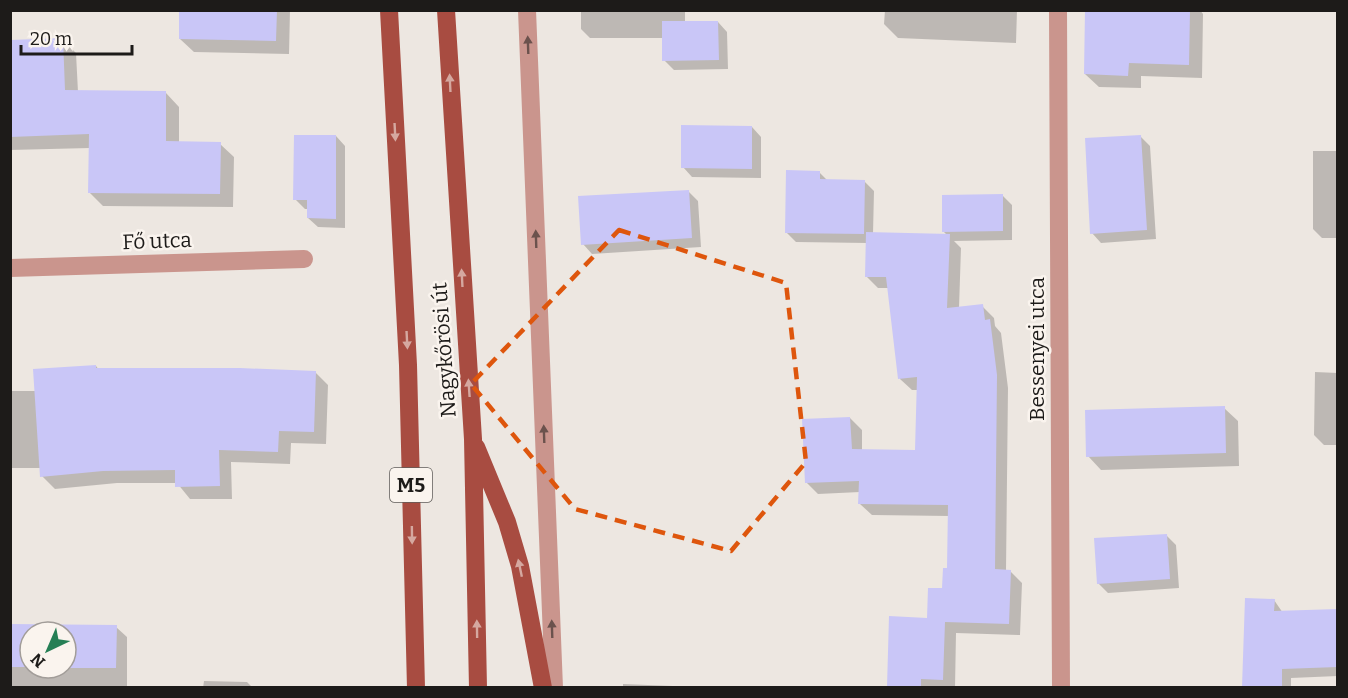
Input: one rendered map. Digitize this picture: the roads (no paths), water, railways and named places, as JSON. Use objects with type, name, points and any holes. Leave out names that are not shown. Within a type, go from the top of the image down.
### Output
[{"type":"main road","name":"Nagykőrösi út","points":[[389,10],[408,365],[416,687]]},
{"type":"main road","name":"Nagykőrösi út","points":[[446,10],[473,439],[478,687]]},
{"type":"main road","points":[[473,439],[507,522],[520,566],[543,687]]},
{"type":"street","points":[[527,10],[554,687]]},
{"type":"street","name":"Bessenyei utca","points":[[1058,10],[1061,687]]},
{"type":"street","name":"Fő utca","points":[[10,268],[304,260]]}]
